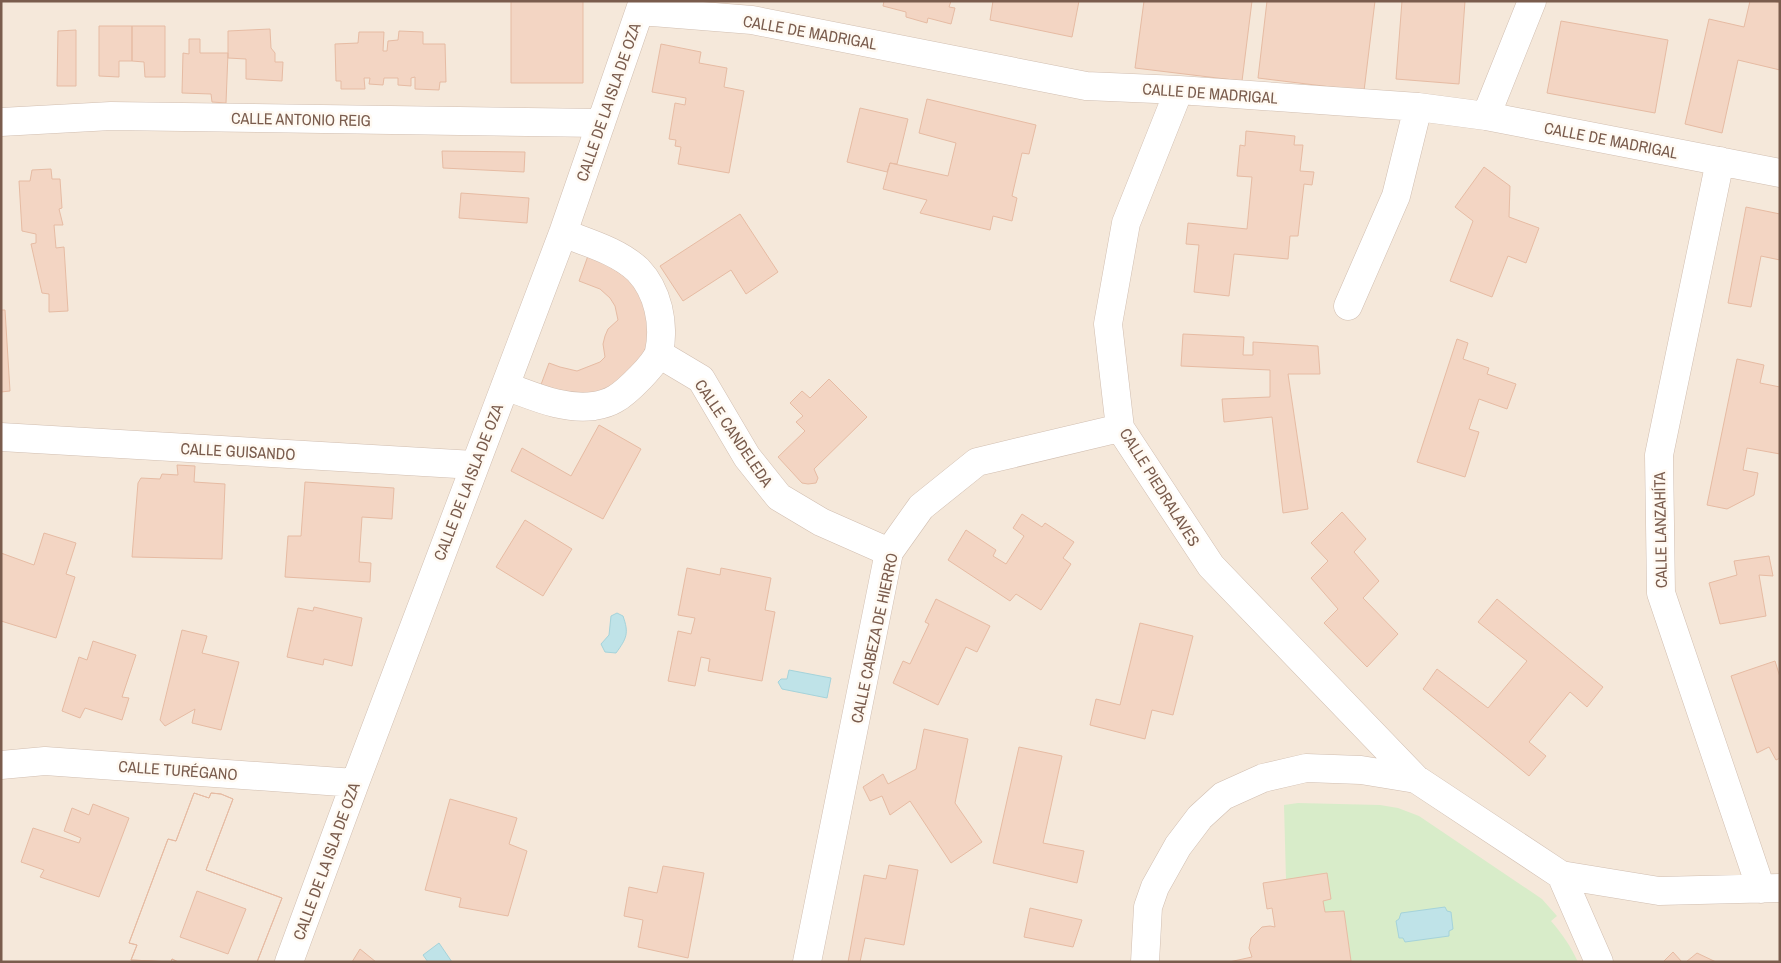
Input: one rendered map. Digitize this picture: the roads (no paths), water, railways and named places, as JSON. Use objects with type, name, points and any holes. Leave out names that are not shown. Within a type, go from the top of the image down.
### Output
[{"type":"street","points":[[1486,116],[1532,1]]},
{"type":"street","name":"CALLE DE MADRIGAL","points":[[641,6],[752,20],[1086,86],[1178,90],[1418,107],[1486,116],[1780,173]]},
{"type":"street","name":"CALLE DE LA ISLA DE OZA","points":[[289,962],[474,465],[506,386],[563,233],[641,6]]},
{"type":"street","name":"CALLE PIEDRALAVES","points":[[1178,90],[1126,223],[1108,324],[1120,428],[1211,566],[1416,779]]},
{"type":"street","points":[[1348,306],[1396,196],[1418,107]]},
{"type":"street","name":"CALLE ANTONIO REIG","points":[[1,122],[111,116],[600,123]]},
{"type":"street","name":"CALLE LANZAHÍTA","points":[[1720,161],[1659,456],[1661,593],[1770,888]]},
{"type":"street","points":[[506,386],[556,404],[574,407],[595,406],[615,399],[639,379],[659,354],[661,324],[657,303],[651,289],[638,271],[610,252],[563,233]]},
{"type":"street","name":"CALLE CANDELEDA","points":[[659,354],[701,379],[747,457],[779,497],[821,522],[889,552]]},
{"type":"street","name":"CALLE CABEZA DE HIERRO","points":[[807,962],[889,552],[921,508],[977,462],[1120,428]]},
{"type":"street","name":"CALLE GUISANDO","points":[[1,437],[474,465]]},
{"type":"street","name":"CALLE TURÉGANO","points":[[1,765],[46,761],[355,783]]},
{"type":"street","points":[[1145,962],[1148,907],[1155,887],[1178,846],[1195,824],[1223,796],[1263,778],[1306,768],[1361,770],[1416,779],[1561,876],[1659,892],[1770,888]]},
{"type":"street","points":[[1561,876],[1599,962]]},
{"type":"water","points":[[617,613],[623,616],[626,635],[616,653],[605,652],[601,644],[609,635],[611,616]]},
{"type":"water","points":[[789,670],[831,678],[827,698],[782,689],[778,682],[781,679],[787,679]]},
{"type":"water","points":[[1445,907],[1447,911],[1451,912],[1453,929],[1449,931],[1449,936],[1405,942],[1403,938],[1399,938],[1396,921],[1401,913]]},
{"type":"water","points":[[439,943],[452,962],[428,962],[423,955]]}]
